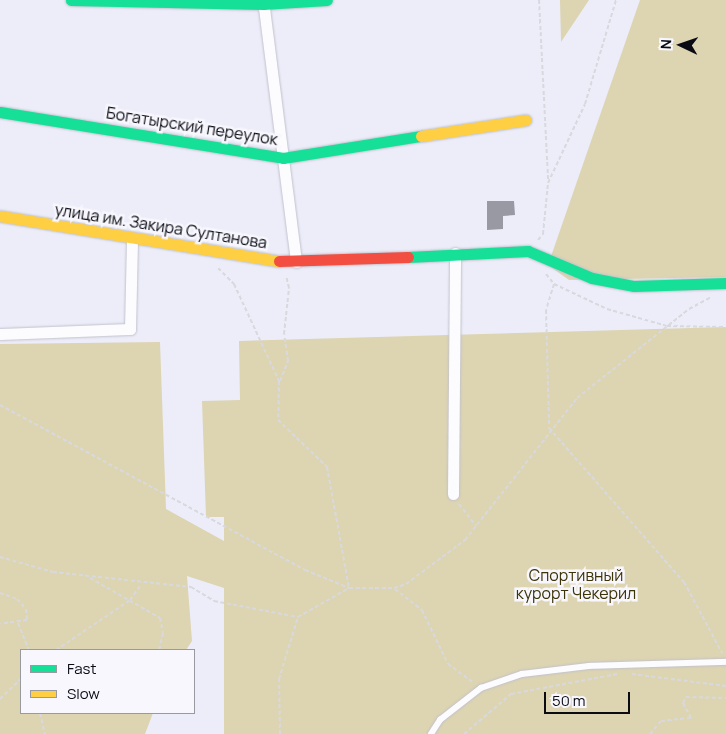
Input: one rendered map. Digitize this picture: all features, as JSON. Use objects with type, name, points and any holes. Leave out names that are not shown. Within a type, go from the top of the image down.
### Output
[{"type":"street","points":[[71,0],[263,2],[327,0]]},
{"type":"street","points":[[263,2],[296,262]]},
{"type":"street","name":"Богатырский переулок","points":[[0,112],[283,158],[526,120]]},
{"type":"street","name":"улица им. Закира Султанова","points":[[0,216],[247,259],[296,262],[528,251]]},
{"type":"street","points":[[0,334],[130,329],[132,238]]},
{"type":"street","points":[[528,251],[592,278],[634,286],[726,283]]},
{"type":"street","points":[[453,494],[455,253]]},
{"type":"lane","points":[[431,734],[440,720],[481,688],[522,674],[580,668],[726,661]]},
{"type":"path","points":[[528,251],[543,234],[548,182],[539,0]]},
{"type":"path","points":[[548,182],[585,104],[616,0]]},
{"type":"path","points":[[283,261],[289,288],[284,334],[288,361],[280,382],[278,420],[327,467],[349,588]]},
{"type":"path","points":[[216,266],[234,284],[280,382]]},
{"type":"path","points":[[543,271],[554,284],[607,309],[667,326],[726,327]]},
{"type":"path","points":[[554,284],[546,310],[549,428],[684,582],[726,661]]},
{"type":"path","points":[[0,405],[305,570],[349,588],[394,588],[406,584],[450,551],[476,526],[549,428],[577,398],[667,326],[718,294]]},
{"type":"path","points":[[453,494],[476,526]]},
{"type":"path","points":[[0,557],[88,577],[142,585],[191,587],[214,601],[298,617],[349,588]]},
{"type":"path","points":[[88,577],[160,618],[163,633],[159,649]]},
{"type":"path","points":[[57,649],[130,600],[142,585]]},
{"type":"path","points":[[394,588],[422,610],[448,664],[481,688]]},
{"type":"path","points":[[0,593],[17,598],[26,609],[27,620],[18,623],[0,624]]},
{"type":"path","points":[[280,734],[279,679],[298,617]]},
{"type":"path","points":[[18,623],[29,649]]},
{"type":"path","points":[[464,734],[511,694],[587,683],[622,673],[726,686]]},
{"type":"path","points":[[0,699],[20,680]]},
{"type":"path","points":[[650,734],[661,721],[691,718],[683,703],[686,697],[726,698]]},
{"type":"path","points":[[40,714],[45,734]]},
{"type":"green space","points":[[560,0],[589,0],[561,42]]},
{"type":"green space","points":[[640,0],[726,0],[726,277],[569,280],[548,265]]},
{"type":"green space","name":"Спортивный курорт Чекерил","points":[[726,327],[726,734],[224,734],[224,588],[187,576],[192,641],[187,649],[20,649],[20,714],[153,714],[145,734],[0,734],[0,344],[160,342],[166,509],[224,541],[224,517],[206,517],[202,401],[240,400],[239,341]]},
{"type":"building","points":[[487,201],[514,201],[515,215],[503,216],[503,229],[487,230]]},
{"type":"traffic: fast","points":[[71,0],[263,4],[327,0]]},
{"type":"traffic: fast","points":[[0,112],[283,158],[421,136]]},
{"type":"traffic: fast","points":[[408,257],[528,251],[592,278],[634,286],[726,283]]},
{"type":"traffic: slow","points":[[421,136],[526,120]]},
{"type":"traffic: slow","points":[[0,216],[279,261]]},
{"type":"traffic: jam","points":[[279,261],[408,257]]}]
